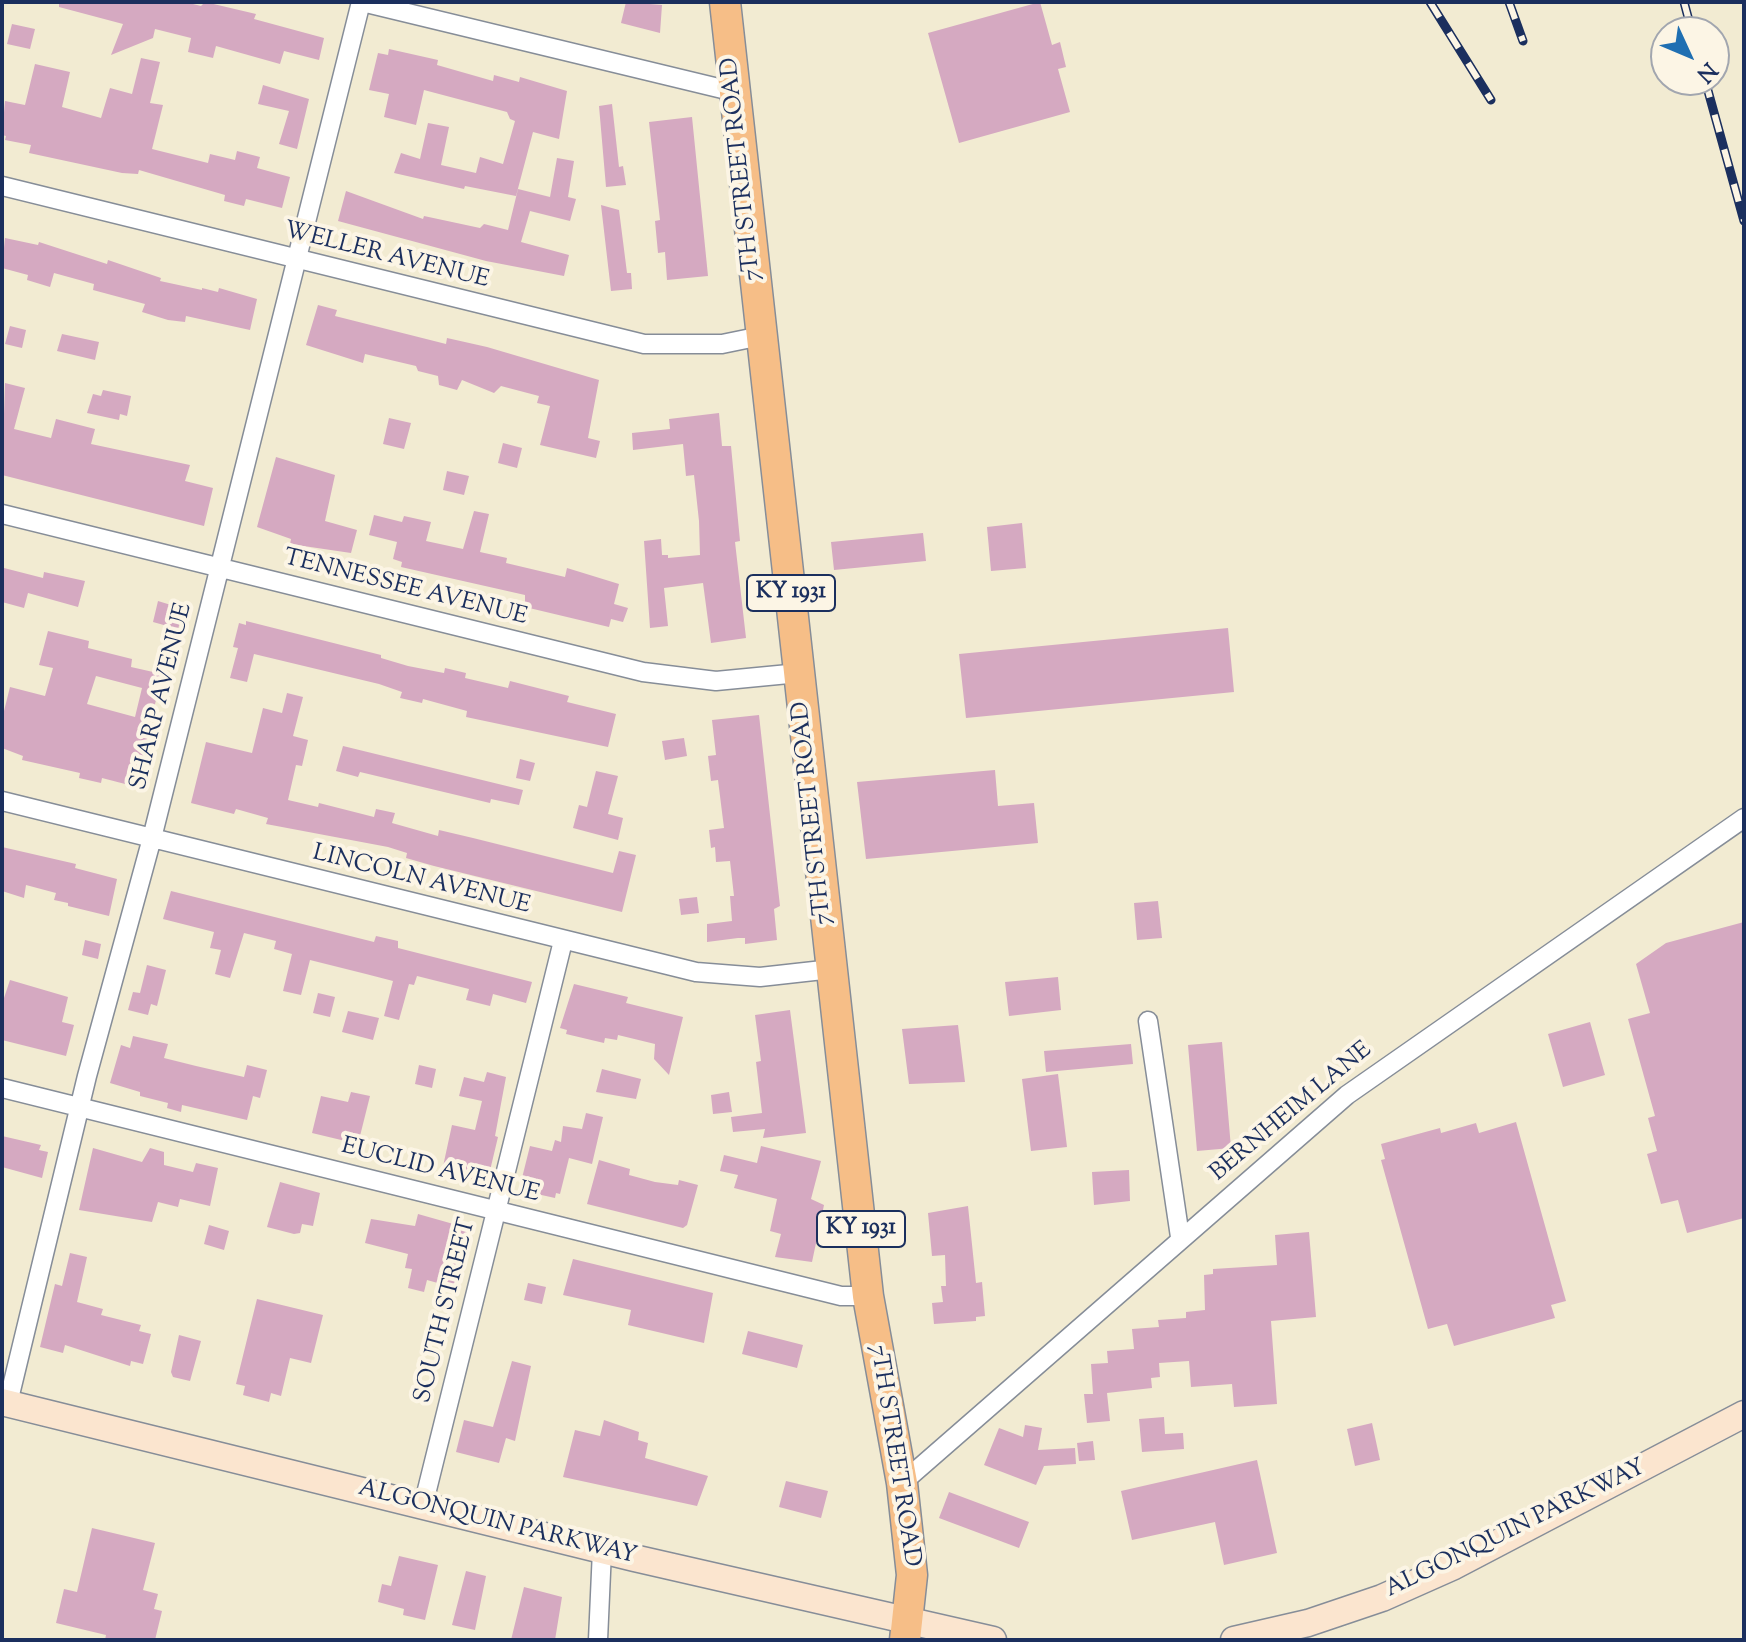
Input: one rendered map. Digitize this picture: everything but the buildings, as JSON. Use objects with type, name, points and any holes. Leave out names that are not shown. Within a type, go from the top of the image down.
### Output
[{"type":"main road","name":"7TH STREET ROAD","points":[[725,2],[868,1296],[902,1483],[912,1575],[907,1631]]},
{"type":"main road","name":"ALGONQUIN PARKWAY","points":[[5,1402],[602,1550],[907,1631],[993,1640]]},
{"type":"main road","name":"ALGONQUIN PARKWAY","points":[[1234,1640],[1308,1623],[1382,1598],[1454,1566],[1744,1414]]},
{"type":"street","points":[[361,2],[735,92]]},
{"type":"street","name":"SHARP AVENUE","points":[[5,1402],[152,838],[361,2]]},
{"type":"street","name":"WELLER AVENUE","points":[[2,186],[644,344],[722,344],[761,336]]},
{"type":"street","name":"TENNESSEE AVENUE","points":[[2,514],[643,672],[716,681],[799,673]]},
{"type":"street","name":"LINCOLN AVENUE","points":[[2,801],[563,941],[724,976],[772,976],[832,969]]},
{"type":"street","name":"BERNHEIM LANE","points":[[902,1483],[1180,1237],[1390,1062],[1744,818]]},
{"type":"street","name":"SOUTH STREET","points":[[423,1506],[563,941]]},
{"type":"street","points":[[1148,1021],[1180,1237]]},
{"type":"street","name":"EUCLID AVENUE","points":[[2,1088],[841,1296],[868,1296]]},
{"type":"street","points":[[598,1640],[602,1550]]},
{"type":"railway","points":[[1430,2],[1491,100]]},
{"type":"railway","points":[[1509,2],[1523,41]]},
{"type":"railway","points":[[1684,2],[1688,16]]},
{"type":"railway","points":[[1709,96],[1744,221]]}]
